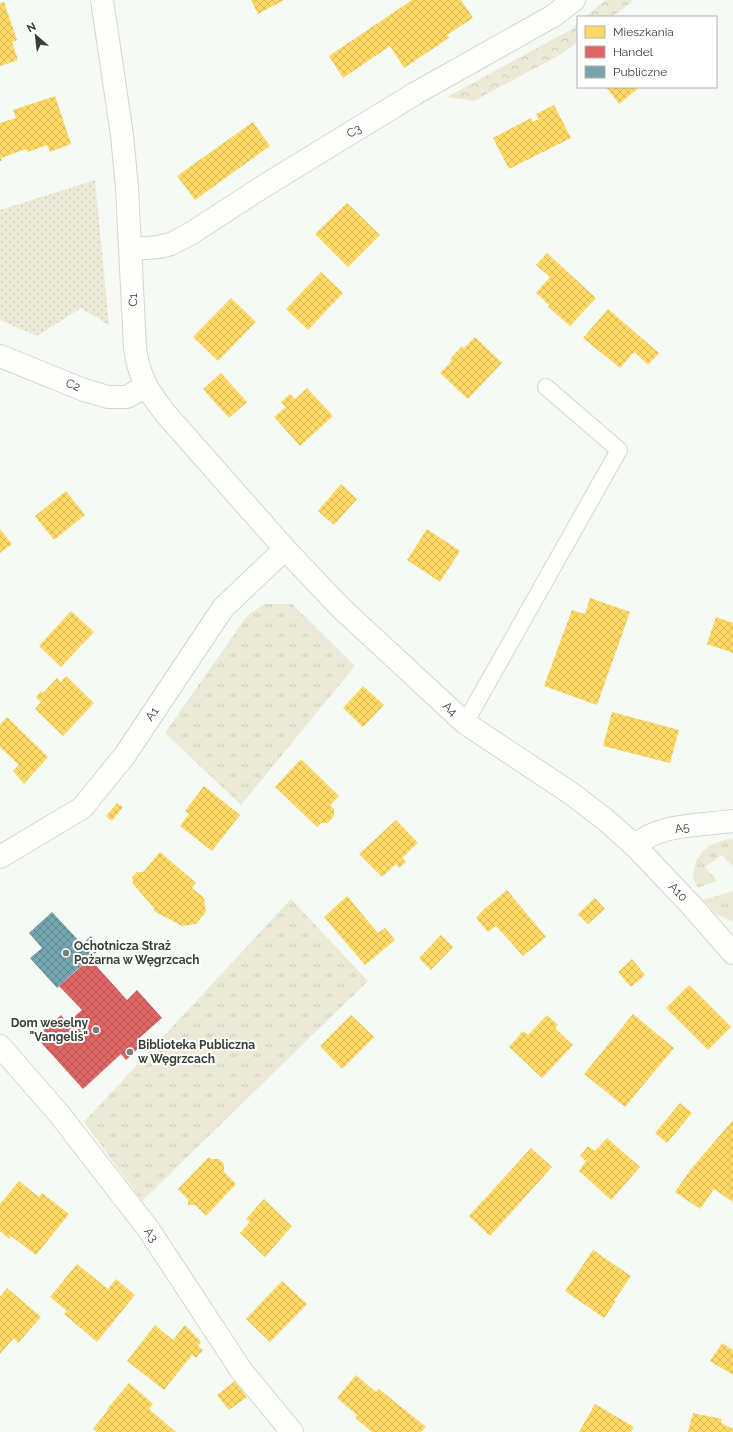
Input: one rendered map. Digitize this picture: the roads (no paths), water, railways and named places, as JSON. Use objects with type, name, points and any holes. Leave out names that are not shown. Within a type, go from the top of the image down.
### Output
[{"type":"street","name":"C1","points":[[102,0],[122,135],[131,250],[134,347],[137,362],[146,386],[165,413],[285,548]]},
{"type":"street","name":"C3","points":[[131,250],[171,244],[190,234],[264,186],[409,98],[553,16],[574,0]]},
{"type":"street","name":"C2","points":[[0,356],[84,390],[108,398],[127,397],[146,386]]},
{"type":"street","name":"A4","points":[[285,548],[335,602],[465,724],[572,794],[635,846]]},
{"type":"street","name":"A1","points":[[0,857],[82,808],[125,754],[223,608],[285,548]]},
{"type":"street","name":"A5","points":[[635,846],[643,839],[658,832],[686,826],[733,821]]},
{"type":"street","name":"A10","points":[[635,846],[729,943]]},
{"type":"street","name":"A3","points":[[0,1046],[60,1115],[149,1230],[241,1370],[292,1432]]},
{"type":"lane","points":[[465,724],[619,450],[546,387]]},
{"type":"place","name":"Ochotnicza Straż Pożarna w Węgrzcach","points":[[66,953]]},
{"type":"place","name":"Dom weselny \"Vangelis\"","points":[[96,1030]]},
{"type":"place","name":"Biblioteka Publiczna w Węgrzcach","points":[[130,1052]]}]
